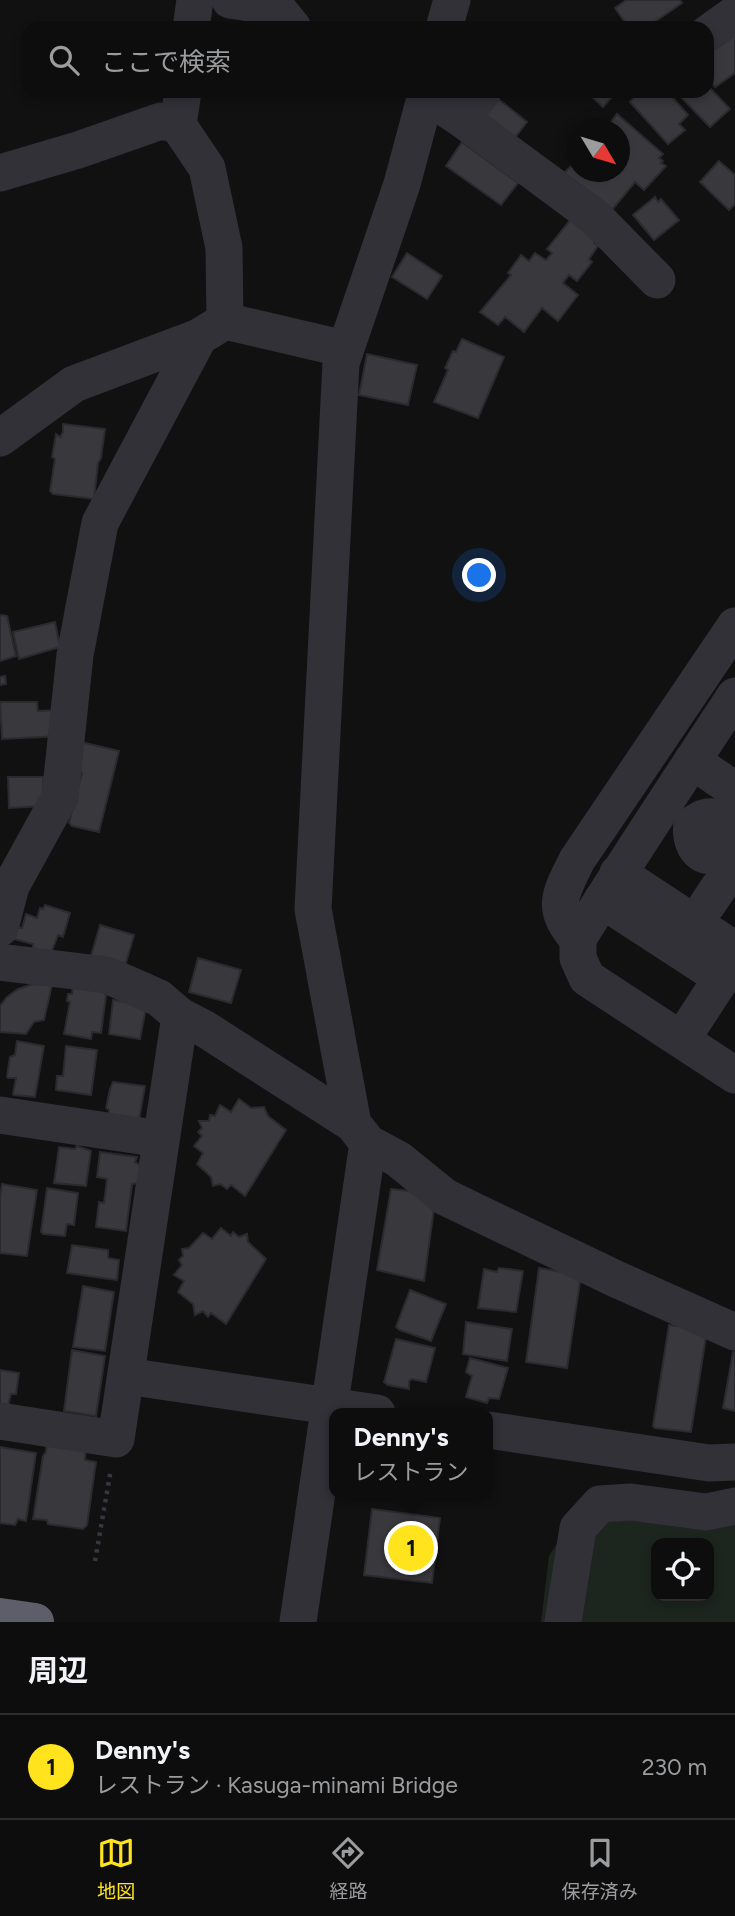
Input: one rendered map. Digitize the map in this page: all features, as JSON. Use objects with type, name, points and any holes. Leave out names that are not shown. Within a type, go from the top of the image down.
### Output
[{"type":"highway","points":[[0,1616],[35,1622]]},
{"type":"street","points":[[192,21],[195,0]]},
{"type":"street","points":[[230,0],[275,7],[287,21]]},
{"type":"street","points":[[447,21],[452,0]]},
{"type":"street","points":[[714,29],[735,14]]},
{"type":"street","points":[[298,1622],[329,1406],[360,1133],[313,909],[341,363],[402,184],[426,98]]},
{"type":"street","points":[[446,98],[473,105],[595,217],[656,279]]},
{"type":"street","points":[[0,173],[161,121],[180,108],[207,168],[224,248],[212,329],[100,523],[75,655],[60,797],[10,886],[0,928]]},
{"type":"street","points":[[0,438],[74,384],[212,329],[345,349]]},
{"type":"street","points":[[578,939],[562,916],[560,895],[577,860],[735,626]]},
{"type":"street","points":[[733,1070],[587,978],[578,958],[578,939],[642,836],[735,696]]},
{"type":"street","points":[[682,1039],[731,962],[710,873],[692,761]]},
{"type":"street","points":[[642,836],[710,873]]},
{"type":"street","points":[[610,887],[710,873]]},
{"type":"street","points":[[0,961],[107,975],[159,998],[180,1016],[205,1029],[398,1159],[445,1197],[616,1279],[735,1332]]},
{"type":"street","points":[[0,1421],[116,1439],[180,1016]]},
{"type":"street","points":[[0,1115],[161,1139]]},
{"type":"street","points":[[126,1376],[343,1408]]},
{"type":"street","points":[[493,1431],[709,1463],[735,1462]]},
{"type":"street","points":[[564,1616],[578,1528],[600,1504],[631,1502],[706,1512],[735,1506]]},
{"type":"path","points":[[96,1561],[116,1439]]},
{"type":"shaded area","points":[[735,1495],[735,1622],[541,1622],[549,1556],[570,1524]]},
{"type":"building","points":[[626,0],[680,0],[682,3],[656,21],[624,21],[615,8]]},
{"type":"building","points":[[735,24],[735,73],[715,87],[714,86],[714,36]]},
{"type":"building","points":[[714,92],[730,109],[710,127],[682,98],[714,98]]},
{"type":"building","points":[[497,98],[527,122],[510,144],[478,120]]},
{"type":"building","points":[[593,98],[611,98],[603,107]]},
{"type":"building","points":[[634,98],[673,98],[688,115],[679,124],[685,130],[668,144],[630,102]]},
{"type":"building","points":[[630,125],[663,154],[659,158],[666,166],[644,190],[635,182],[606,217],[568,182],[630,182]]},
{"type":"building","points":[[462,142],[518,183],[501,205],[446,166]]},
{"type":"building","points":[[719,161],[735,175],[735,204],[729,210],[700,182]]},
{"type":"building","points":[[567,170],[567,181],[561,176]]},
{"type":"building","points":[[655,197],[658,202],[661,199],[679,220],[654,240],[633,215]]},
{"type":"building","points":[[571,219],[596,239],[594,243],[598,246],[589,259],[592,262],[577,281],[569,275],[563,283],[578,295],[558,321],[542,308],[524,332],[505,317],[498,325],[480,312],[511,275],[508,273],[521,255],[529,261],[535,253],[546,260],[552,253],[547,249]]},
{"type":"building","points":[[407,253],[442,276],[427,299],[392,277]]},
{"type":"building","points":[[462,339],[504,357],[478,418],[434,402],[448,370],[445,368]]},
{"type":"building","points":[[367,354],[417,365],[408,405],[359,395]]},
{"type":"building","points":[[63,424],[105,429],[94,499],[53,494],[50,491],[56,434],[60,437]]},
{"type":"building","points":[[0,616],[7,616],[16,656],[0,661]]},
{"type":"building","points":[[55,622],[60,647],[19,659],[13,632]]},
{"type":"building","points":[[5,676],[6,684],[0,685],[0,677]]},
{"type":"building","points":[[0,702],[37,702],[38,711],[60,710],[62,736],[2,739]]},
{"type":"building","points":[[81,742],[119,751],[99,832],[69,823],[82,773]]},
{"type":"building","points":[[8,777],[43,777],[44,806],[9,808]]},
{"type":"building","points":[[45,905],[70,913],[63,937],[58,935],[51,953],[14,939],[17,927],[22,928],[26,914],[37,918],[40,908],[43,909]]},
{"type":"building","points":[[100,925],[134,935],[125,966],[90,960]]},
{"type":"building","points":[[198,958],[241,970],[231,1003],[189,992]]},
{"type":"building","points":[[33,984],[52,985],[44,1020],[34,1022],[26,1034],[0,1032],[0,1006],[18,989]]},
{"type":"building","points":[[73,986],[104,992],[106,996],[101,1033],[92,1032],[91,1039],[64,1034],[70,1002],[67,1001],[68,994],[72,994]]},
{"type":"building","points":[[113,1000],[141,1004],[146,1008],[140,1039],[109,1034]]},
{"type":"building","points":[[17,1041],[44,1046],[35,1097],[14,1095],[16,1078],[7,1076],[10,1057],[15,1055]]},
{"type":"building","points":[[66,1046],[97,1050],[91,1095],[56,1090],[57,1076],[63,1076]]},
{"type":"building","points":[[113,1082],[145,1086],[139,1120],[109,1115],[106,1108]]},
{"type":"building","points":[[239,1099],[251,1108],[264,1107],[268,1116],[286,1130],[245,1196],[231,1185],[227,1189],[220,1184],[213,1186],[211,1177],[197,1164],[203,1153],[194,1146],[202,1136],[198,1132],[202,1128],[199,1121],[209,1121],[210,1115],[215,1116],[220,1105],[231,1112]]},
{"type":"building","points":[[77,1146],[91,1151],[86,1186],[54,1183],[59,1147],[75,1149]]},
{"type":"building","points":[[100,1152],[137,1157],[135,1162],[142,1166],[138,1183],[132,1184],[126,1231],[96,1227],[99,1202],[104,1203],[107,1179],[97,1177]]},
{"type":"building","points":[[2,1184],[37,1190],[27,1256],[0,1253]]},
{"type":"building","points":[[47,1188],[78,1193],[74,1225],[67,1224],[65,1236],[41,1232]]},
{"type":"building","points":[[391,1189],[436,1194],[424,1281],[377,1270]]},
{"type":"building","points":[[221,1228],[231,1236],[233,1232],[239,1237],[247,1234],[248,1242],[266,1259],[226,1324],[211,1313],[208,1317],[203,1311],[195,1315],[193,1304],[178,1292],[184,1281],[174,1275],[182,1265],[179,1260],[183,1256],[182,1249],[189,1248],[203,1233],[212,1239]]},
{"type":"building","points":[[72,1245],[108,1250],[108,1258],[119,1260],[117,1280],[67,1273]]},
{"type":"building","points":[[499,1268],[523,1271],[516,1312],[478,1308],[484,1269],[497,1272]]},
{"type":"building","points":[[539,1268],[581,1275],[567,1368],[526,1362]]},
{"type":"building","points":[[83,1286],[114,1292],[105,1351],[73,1347]]},
{"type":"building","points":[[410,1290],[446,1304],[431,1341],[396,1327]]},
{"type":"building","points":[[466,1322],[512,1329],[507,1361],[463,1354]]},
{"type":"building","points":[[669,1325],[707,1330],[691,1432],[653,1426]]},
{"type":"building","points":[[396,1339],[435,1348],[426,1382],[412,1379],[409,1381],[409,1389],[384,1382]]},
{"type":"building","points":[[72,1350],[105,1356],[96,1416],[64,1411]]},
{"type":"building","points":[[733,1352],[735,1353],[735,1411],[723,1408]]},
{"type":"building","points":[[470,1358],[508,1368],[499,1399],[489,1398],[487,1403],[466,1397],[472,1376],[466,1372]]},
{"type":"building","points":[[0,1370],[19,1373],[16,1394],[11,1394],[8,1406],[0,1404]]},
{"type":"building","points":[[47,1441],[86,1447],[85,1460],[96,1462],[87,1525],[83,1529],[33,1519]]},
{"type":"building","points":[[0,1447],[36,1453],[26,1521],[18,1519],[15,1525],[0,1523]]},
{"type":"building","points":[[372,1509],[440,1518],[432,1583],[364,1575]]},
{"type":"place","name":"Denny's","points":[[411,1548]]}]
